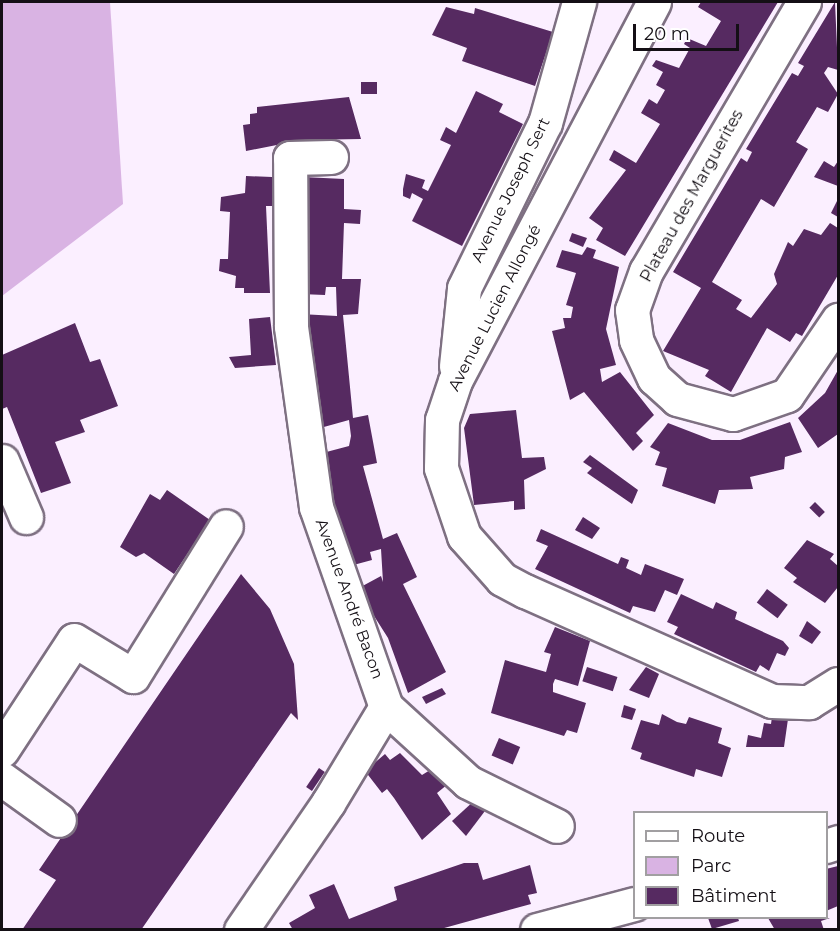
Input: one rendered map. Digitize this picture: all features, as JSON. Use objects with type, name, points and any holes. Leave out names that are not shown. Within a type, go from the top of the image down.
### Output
[{"type":"street","name":"Avenue Joseph Sert","points":[[454,381],[464,288],[545,123],[579,2]]},
{"type":"street","name":"Avenue Lucien Allongé","points":[[654,2],[454,381],[442,420],[441,468],[464,536],[502,579],[772,701],[809,702],[838,684]]},
{"type":"street","name":"Plateau des Marguerites","points":[[804,2],[646,272],[632,310],[636,340],[654,378],[677,399],[734,414],[787,395],[838,320]]},
{"type":"street","name":"Avenue André Bacon","points":[[330,158],[290,158],[292,338],[316,507],[386,706]]},
{"type":"street","points":[[2,461],[26,517]]},
{"type":"street","points":[[2,750],[74,640],[133,676],[225,526]]},
{"type":"street","points":[[241,930],[328,803],[386,706],[468,782],[557,826]]},
{"type":"street","points":[[2,779],[59,819]]},
{"type":"street","points":[[551,928],[633,904]]},
{"type":"green space","points":[[2,2],[110,2],[123,204],[2,296]]},
{"type":"building","points":[[701,2],[778,2],[625,256],[596,240],[603,228],[589,218],[626,170],[609,160],[614,150],[636,163],[660,124],[641,113],[649,99],[657,104],[665,90],[656,85],[663,72],[652,66],[656,60],[679,68],[690,48],[684,44],[687,38],[706,46],[721,21],[698,7]]},
{"type":"building","points":[[835,2],[838,70],[828,67],[824,73],[838,94],[828,112],[817,107],[796,142],[808,149],[774,207],[761,199],[712,282],[742,300],[736,309],[751,318],[777,284],[774,274],[788,242],[793,246],[804,229],[821,235],[830,223],[838,228],[838,275],[802,336],[796,333],[790,342],[767,328],[731,392],[705,376],[709,370],[663,351],[701,288],[673,272],[741,158],[747,162],[752,152],[746,149],[792,73],[798,76],[804,66],[798,63]]},
{"type":"building","points":[[446,7],[474,14],[475,8],[553,32],[535,86],[462,61],[467,48],[432,35]]},
{"type":"building","points":[[361,82],[377,82],[377,94],[361,94]]},
{"type":"building","points":[[476,91],[503,104],[499,112],[523,124],[462,246],[412,221],[423,199],[412,193],[410,199],[403,196],[403,189],[406,174],[425,180],[422,188],[428,191],[451,145],[440,140],[446,127],[456,133]]},
{"type":"building","points":[[349,97],[361,139],[302,140],[246,151],[243,125],[250,124],[250,114],[257,113],[257,107]]},
{"type":"building","points":[[824,161],[834,167],[838,161],[838,186],[814,177]]},
{"type":"building","points":[[246,176],[272,177],[272,206],[266,206],[270,293],[244,293],[244,288],[235,288],[236,276],[219,271],[220,259],[228,259],[230,212],[220,211],[221,197],[245,193]]},
{"type":"building","points":[[303,177],[344,179],[344,209],[361,210],[360,224],[344,223],[342,279],[361,279],[358,314],[343,315],[353,418],[368,415],[377,463],[363,466],[383,539],[397,533],[417,577],[403,584],[446,672],[408,693],[388,638],[357,589],[381,576],[383,582],[381,549],[370,552],[372,560],[346,567],[336,509],[315,455],[349,446],[351,436],[349,420],[313,430],[300,314],[337,316],[336,287],[326,287],[325,295],[300,294]]},
{"type":"building","points":[[838,199],[838,217],[831,213]]},
{"type":"building","points":[[572,233],[587,238],[583,247],[569,241]]},
{"type":"building","points":[[587,247],[596,250],[593,258],[619,267],[606,329],[616,365],[600,369],[602,382],[620,372],[654,415],[636,433],[643,441],[633,451],[584,392],[570,400],[552,331],[565,328],[563,318],[571,318],[573,307],[566,305],[576,273],[556,267],[562,250],[582,255]]},
{"type":"building","points":[[270,317],[276,365],[235,368],[229,357],[251,355],[249,319]]},
{"type":"building","points":[[75,323],[90,362],[100,359],[118,406],[80,420],[85,432],[55,442],[71,483],[41,493],[7,407],[2,409],[2,355]]},
{"type":"building","points":[[838,370],[838,434],[818,448],[798,418],[825,393]]},
{"type":"building","points":[[516,410],[522,458],[544,457],[546,469],[524,480],[525,509],[514,510],[514,501],[474,505],[464,428],[470,414]]},
{"type":"building","points":[[790,422],[802,452],[785,457],[784,469],[750,477],[753,489],[719,490],[715,504],[662,486],[667,468],[655,465],[660,452],[650,447],[668,423],[712,440],[740,440]]},
{"type":"building","points":[[590,455],[638,490],[632,504],[587,473],[592,468],[583,462]]},
{"type":"building","points":[[167,490],[210,520],[174,574],[144,553],[136,557],[120,547],[150,494],[160,500]]},
{"type":"building","points":[[815,502],[825,512],[819,518],[809,508]]},
{"type":"building","points":[[583,517],[600,528],[592,539],[575,530]]},
{"type":"building","points":[[541,529],[618,564],[621,557],[629,560],[626,568],[641,575],[645,564],[684,579],[677,595],[665,590],[655,612],[633,606],[630,613],[535,569],[548,546],[536,541]]},
{"type":"building","points":[[807,540],[834,554],[830,559],[838,566],[838,587],[825,603],[793,582],[797,578],[784,568]]},
{"type":"building","points":[[241,574],[270,609],[294,664],[298,720],[291,713],[141,930],[22,930],[56,880],[39,870]]},
{"type":"building","points":[[767,589],[788,605],[778,618],[757,603]]},
{"type":"building","points":[[681,594],[713,609],[716,602],[737,612],[735,619],[783,641],[789,648],[785,656],[777,653],[769,671],[760,665],[756,672],[674,634],[678,627],[667,622]]},
{"type":"building","points":[[807,621],[821,632],[812,644],[799,636]]},
{"type":"building","points":[[555,627],[590,641],[578,686],[555,679],[553,684],[553,692],[586,703],[577,733],[567,730],[564,736],[491,713],[505,660],[546,672],[551,654],[544,652]]},
{"type":"building","points":[[587,667],[617,677],[613,691],[582,681]]},
{"type":"building","points":[[646,667],[659,674],[649,698],[629,690]]},
{"type":"building","points":[[442,688],[446,694],[426,704],[422,697]]},
{"type":"building","points":[[624,705],[636,709],[632,720],[621,717]]},
{"type":"building","points":[[662,714],[677,722],[686,724],[689,717],[722,728],[718,743],[731,748],[722,777],[696,769],[694,777],[640,759],[642,753],[631,749],[641,720],[659,725]]},
{"type":"building","points":[[772,717],[788,719],[784,747],[746,747],[748,735],[761,738],[764,723],[771,724]]},
{"type":"building","points":[[499,738],[520,747],[513,764],[492,755]]},
{"type":"building","points":[[400,753],[422,775],[435,767],[448,784],[437,793],[451,814],[422,840],[387,789],[382,793],[365,771],[385,754],[390,760]]},
{"type":"building","points":[[319,768],[325,772],[312,791],[306,787]]},
{"type":"building","points":[[475,800],[488,807],[466,836],[452,821]]},
{"type":"building","points":[[464,863],[478,863],[483,880],[530,865],[537,893],[528,895],[531,904],[437,930],[293,930],[289,923],[315,908],[309,895],[334,884],[349,919],[397,900],[394,887]]},
{"type":"building","points":[[838,866],[838,906],[828,910],[828,868]]},
{"type":"building","points":[[708,919],[738,919],[739,921],[712,929]]},
{"type":"building","points":[[769,919],[827,919],[821,921],[824,930],[775,930]]}]
